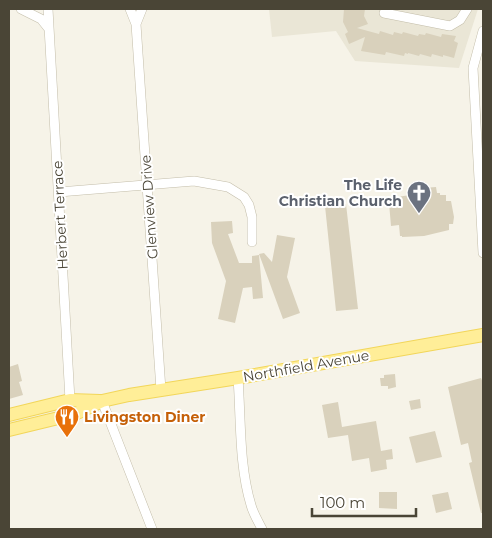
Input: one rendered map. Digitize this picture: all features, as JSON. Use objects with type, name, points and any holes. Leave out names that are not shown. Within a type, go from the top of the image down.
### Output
[{"type":"main road","name":"Northfield Avenue","points":[[102,401],[483,335]]},
{"type":"main road","points":[[9,415],[70,400],[102,401]]},
{"type":"main road","points":[[26,425],[30,418],[67,410],[70,400]]},
{"type":"main road","points":[[9,430],[75,414],[102,401]]},
{"type":"street","points":[[21,9],[41,19],[49,30]]},
{"type":"street","name":"Herbert Terrace","points":[[48,9],[70,400]]},
{"type":"street","name":"Glenview Drive","points":[[130,9],[136,24],[161,390]]},
{"type":"street","name":"Glenview Drive","points":[[136,24],[142,9]]},
{"type":"street","points":[[384,14],[450,26],[460,20],[467,9]]},
{"type":"street","points":[[483,32],[473,68],[483,253]]},
{"type":"street","points":[[59,192],[194,181],[228,187],[244,197],[249,205],[252,217],[252,242]]},
{"type":"street","points":[[238,378],[246,482],[251,507],[262,529]]},
{"type":"street","points":[[102,401],[152,529]]},
{"type":"shaded area","points":[[269,9],[478,9],[459,68],[355,61],[336,31],[272,37]]},
{"type":"building","points":[[344,9],[365,9],[364,16],[368,24],[357,28],[379,34],[380,31],[393,35],[394,32],[402,34],[403,32],[418,36],[419,34],[425,35],[426,33],[441,37],[442,34],[456,36],[454,41],[458,43],[454,58],[432,54],[431,57],[405,53],[404,56],[386,52],[385,55],[361,51],[365,37],[349,44],[345,34],[348,32],[343,22]]},
{"type":"building","points":[[436,187],[437,193],[446,195],[446,201],[451,201],[454,217],[453,224],[449,224],[449,230],[424,236],[400,236],[399,225],[391,226],[389,203],[397,202],[396,197],[411,195],[410,189]]},
{"type":"building","points":[[346,204],[358,309],[336,311],[325,206]]},
{"type":"building","points":[[232,221],[233,233],[228,234],[239,263],[252,263],[252,256],[259,255],[263,298],[253,299],[252,287],[243,288],[235,323],[218,319],[226,281],[212,243],[211,222]]},
{"type":"building","points":[[277,235],[295,238],[287,277],[300,313],[283,319],[259,254],[264,253],[272,262]]},
{"type":"building","points":[[18,364],[22,381],[19,382],[23,395],[9,399],[9,367]]},
{"type":"building","points":[[395,374],[396,387],[388,389],[388,386],[381,386],[380,378],[384,378],[384,375]]},
{"type":"building","points":[[481,378],[483,383],[483,513],[481,513],[469,463],[472,462],[468,443],[461,445],[448,387]]},
{"type":"building","points":[[420,399],[421,408],[411,410],[409,401]]},
{"type":"building","points":[[338,402],[342,427],[376,421],[381,451],[392,449],[393,459],[386,460],[387,469],[371,472],[369,458],[352,461],[348,435],[328,438],[322,405]]},
{"type":"building","points":[[435,431],[442,457],[416,463],[409,437]]},
{"type":"building","points":[[379,492],[397,492],[397,509],[379,508]]},
{"type":"building","points":[[448,492],[452,509],[436,513],[432,495]]},
{"type":"place","name":"The Life Christian Church","points":[[419,214]]},
{"type":"place","name":"Livingston Diner","points":[[67,438]]}]
